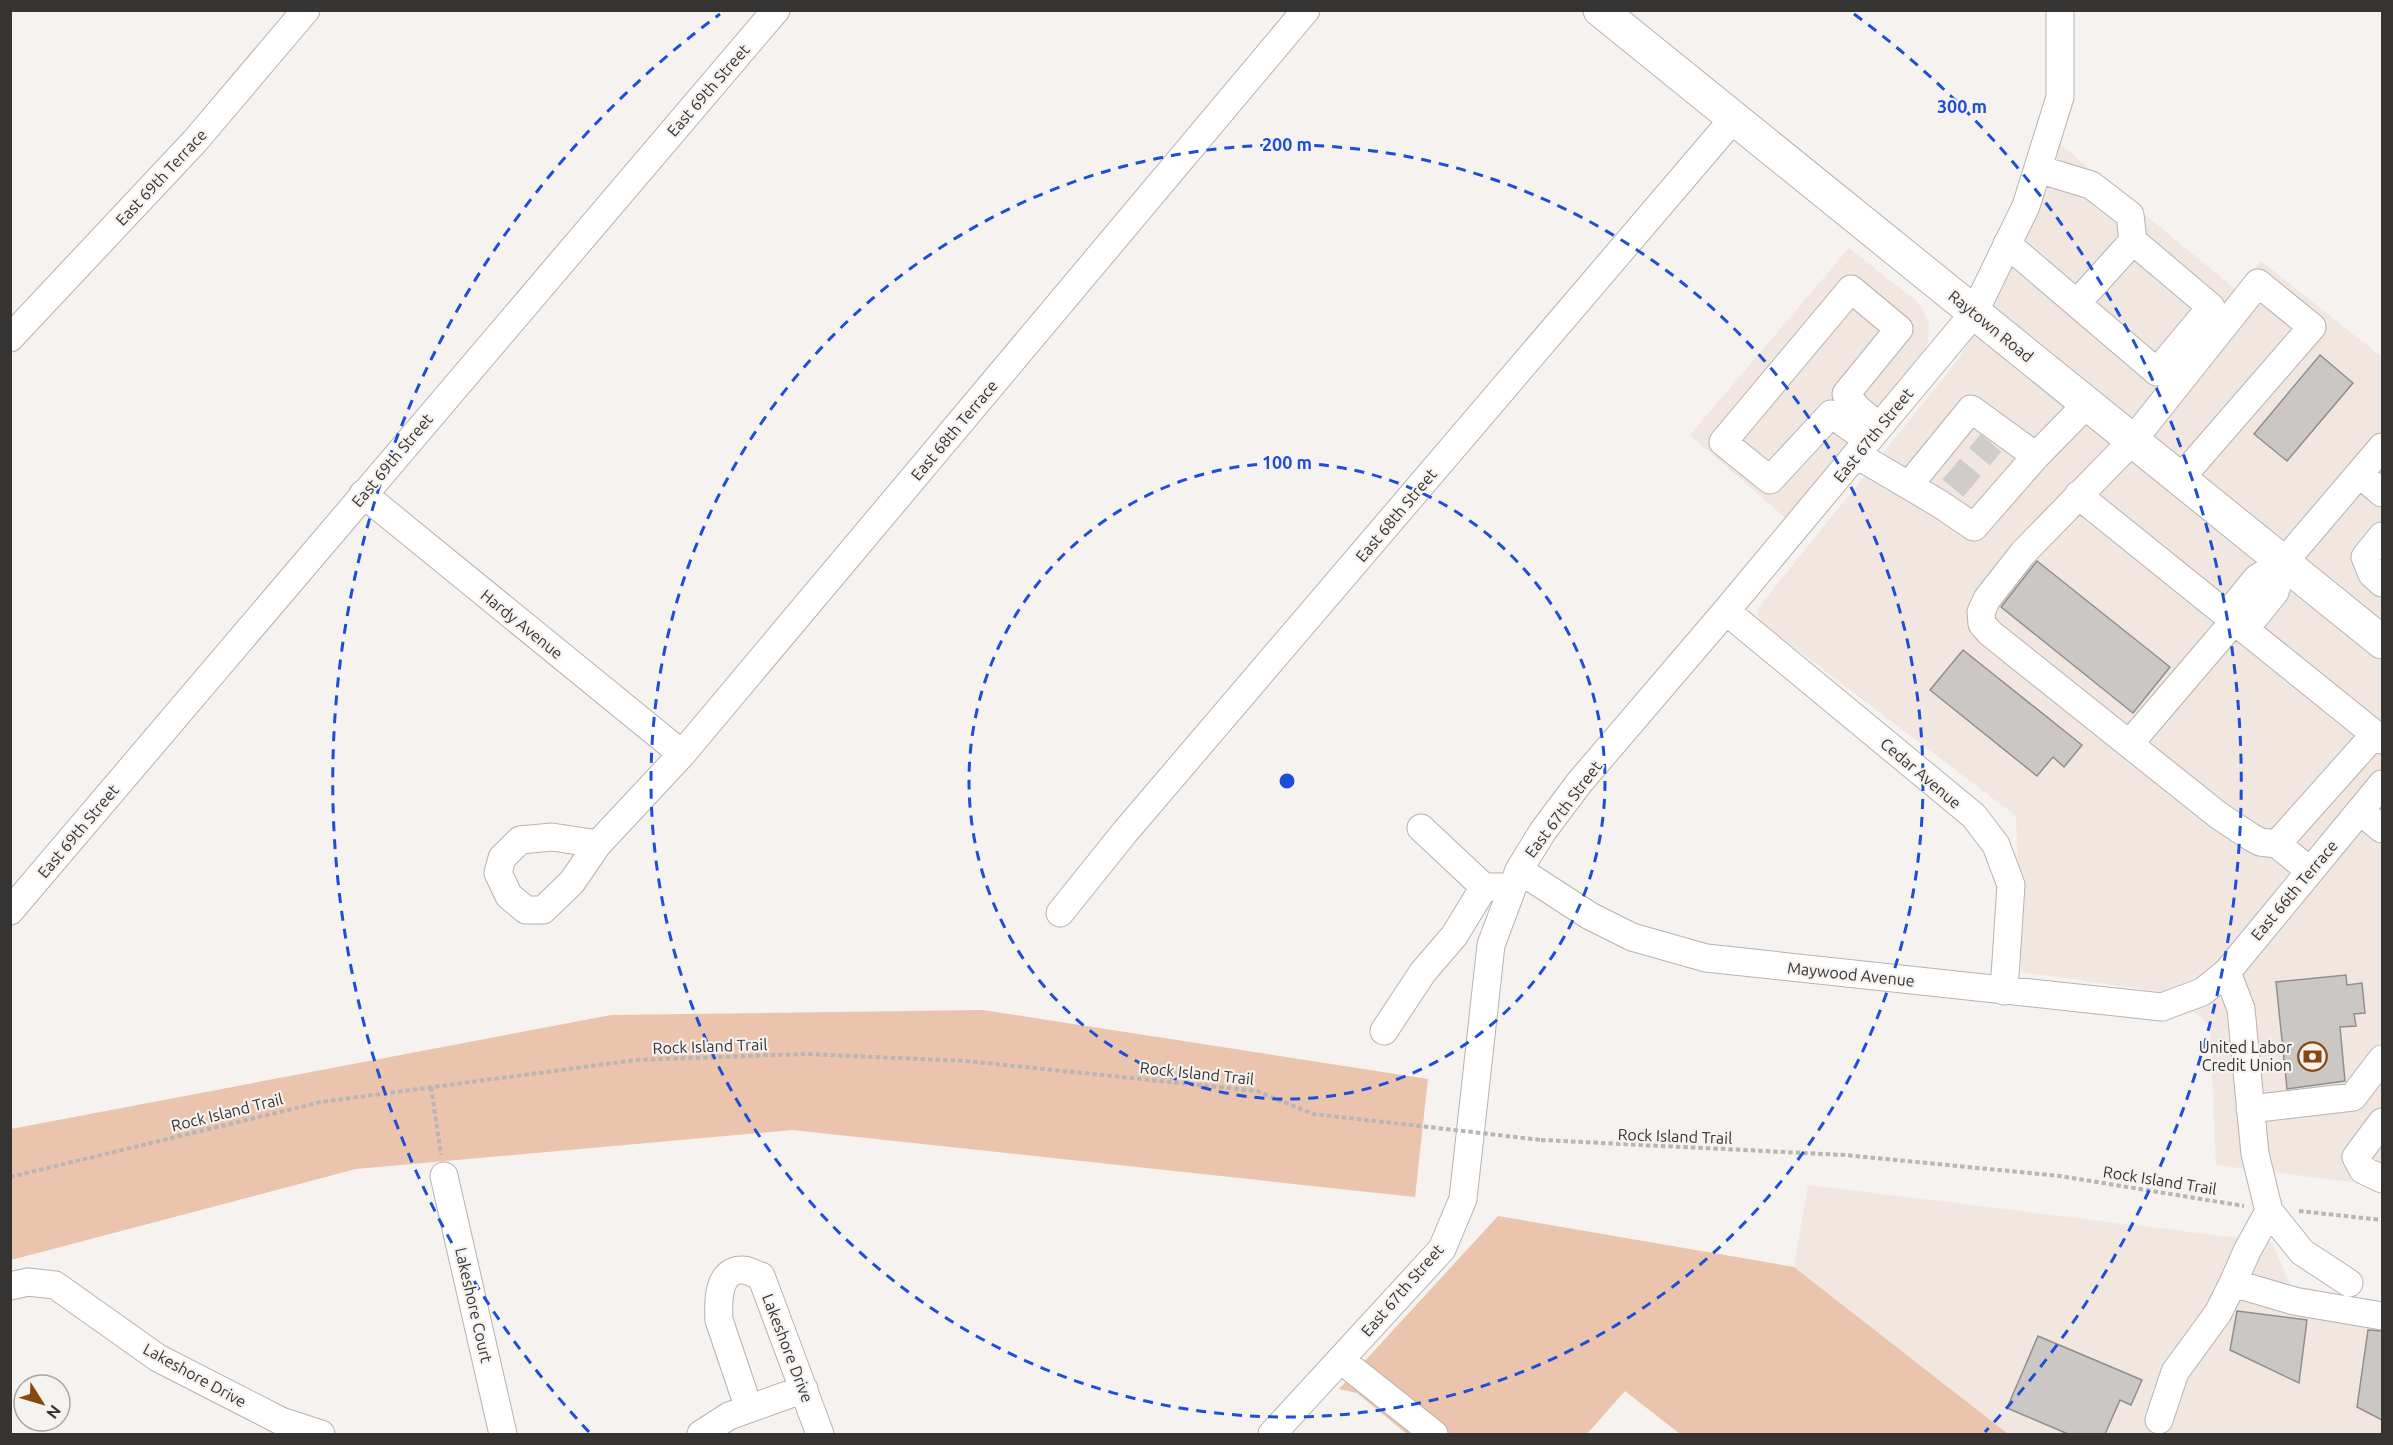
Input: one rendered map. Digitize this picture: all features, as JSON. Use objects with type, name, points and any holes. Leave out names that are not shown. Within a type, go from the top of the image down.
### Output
[{"type":"main road","name":"Raytown Road","points":[[1600,10],[2180,479],[2284,562],[2379,632]]},
{"type":"street","name":"East 69th Terrace","points":[[10,338],[195,141],[306,10]]},
{"type":"street","name":"East 69th Street","points":[[10,911],[776,10]]},
{"type":"street","name":"East 68th Terrace","points":[[598,844],[682,754],[1306,10]]},
{"type":"street","name":"East 67th Street","points":[[1272,1434],[1442,1249],[1463,1199],[1491,945],[1516,878],[1543,831],[1579,783],[1726,611],[1974,313],[2026,206],[2060,97],[2060,10]]},
{"type":"street","name":"East 68th Street","points":[[1060,913],[1133,823],[1734,118]]},
{"type":"street","points":[[2007,244],[2157,372],[2211,307],[2133,241],[2130,215],[2091,185],[2038,169]]},
{"type":"street","points":[[2077,303],[2133,241]]},
{"type":"street","points":[[2180,479],[2312,327],[2258,284],[2133,440],[2023,553],[1987,599],[1981,612],[1983,624],[1990,633],[2218,814],[2260,842],[2277,844],[2310,871]]},
{"type":"street","points":[[1868,441],[1857,408],[1846,394],[1899,329],[1851,290],[1723,442],[1770,480],[1831,414],[1868,441],[1909,485],[1946,496],[1974,527],[2036,456],[2087,404]]},
{"type":"street","points":[[1909,485],[1971,409],[1996,437],[2036,456]]},
{"type":"street","points":[[2130,744],[2235,620],[2254,618],[2276,592],[2284,562],[2382,447]]},
{"type":"street","points":[[2360,474],[2382,493]]},
{"type":"street","name":"Hardy Avenue","points":[[363,495],[682,754]]},
{"type":"street","points":[[2078,495],[2379,737],[2277,844]]},
{"type":"street","points":[[2382,536],[2365,557],[2372,574],[2382,583]]},
{"type":"street","name":"Cedar Avenue","points":[[1726,611],[1974,816],[1996,845],[2011,885],[2004,991]]},
{"type":"street","name":"East 66th Terrace","points":[[2202,992],[2227,972],[2382,784]]},
{"type":"street","points":[[2360,811],[2382,829]]},
{"type":"street","points":[[1420,828],[1484,886]]},
{"type":"street","points":[[1384,1031],[1423,972],[1454,936],[1484,886],[1516,878]]},
{"type":"street","name":"Maywood Avenue","points":[[1516,878],[1632,937],[1706,957],[2004,991],[2162,1006],[2202,992]]},
{"type":"street","points":[[2227,972],[2241,1009],[2255,1154],[2269,1210],[2302,1252],[2349,1283]]},
{"type":"street","points":[[2250,1109],[2353,1097],[2382,1059]]},
{"type":"street","points":[[2382,1122],[2356,1156],[2363,1170],[2382,1179]]},
{"type":"street","name":"Lakeshore Court","points":[[444,1176],[503,1434]]},
{"type":"street","points":[[2158,1420],[2175,1372],[2218,1313],[2269,1210]]},
{"type":"street","name":"Lakeshore Drive","points":[[748,1409],[719,1320],[720,1286],[725,1278],[738,1270],[745,1269],[761,1276],[820,1434]]},
{"type":"street","name":"Lakeshore Drive","points":[[10,1286],[28,1282],[55,1285],[158,1358],[281,1421],[321,1434]]},
{"type":"street","points":[[2233,1282],[2295,1302],[2382,1316]]},
{"type":"street","points":[[1341,1360],[1434,1434]]},
{"type":"street","points":[[701,1434],[729,1416],[804,1389]]},
{"type":"path","name":"Rock Island Trail","points":[[10,1177],[321,1102],[636,1060],[806,1054],[966,1061],[1257,1091],[1313,1114],[1541,1140],[1867,1157],[2060,1176],[2269,1210],[2382,1220]]},
{"type":"path","points":[[431,1087],[444,1176]]},
{"type":"shaded area","points":[[2060,144],[2236,290],[2261,261],[2382,357],[2382,1186],[2216,1165],[2210,1025],[2170,993],[2021,972],[2016,816],[1761,622],[1758,615],[1759,607],[1957,361],[2003,287]]},
{"type":"shaded area","points":[[1849,248],[1920,304],[1929,323],[1928,342],[1788,520],[1690,435]]},
{"type":"shaded area","points":[[983,1010],[1428,1079],[1415,1197],[792,1130],[356,1169],[11,1260],[11,1129],[611,1015]]},
{"type":"shaded area","points":[[1808,1185],[2272,1242],[2300,1309],[2382,1315],[2382,1434],[2008,1434],[1794,1267]]},
{"type":"shaded area","points":[[1498,1216],[1794,1267],[2008,1434],[1680,1434],[1625,1391],[1587,1434],[1407,1434],[1357,1393],[1339,1389]]},
{"type":"building","points":[[2320,355],[2353,383],[2287,461],[2254,434]]},
{"type":"building","points":[[2037,561],[2170,667],[2133,713],[2001,607]]},
{"type":"building","points":[[1963,650],[2082,745],[2064,767],[2053,757],[2037,776],[1930,690]]},
{"type":"building","name":"United Labor Credit Union","points":[[2346,975],[2347,985],[2362,983],[2365,1013],[2354,1014],[2356,1026],[2340,1027],[2345,1081],[2287,1089],[2276,982]]},
{"type":"building","points":[[2237,1311],[2307,1320],[2299,1383],[2230,1350]]},
{"type":"building","points":[[2368,1330],[2382,1331],[2382,1420],[2357,1407]]},
{"type":"building","points":[[2038,1336],[2142,1380],[2131,1405],[2120,1400],[2105,1434],[2068,1434],[2007,1408]]},
{"type":"tunnel","points":[[1953,488],[1991,443]]},
{"type":"place","name":"United Labor Credit Union","points":[[2313,1056]]}]
